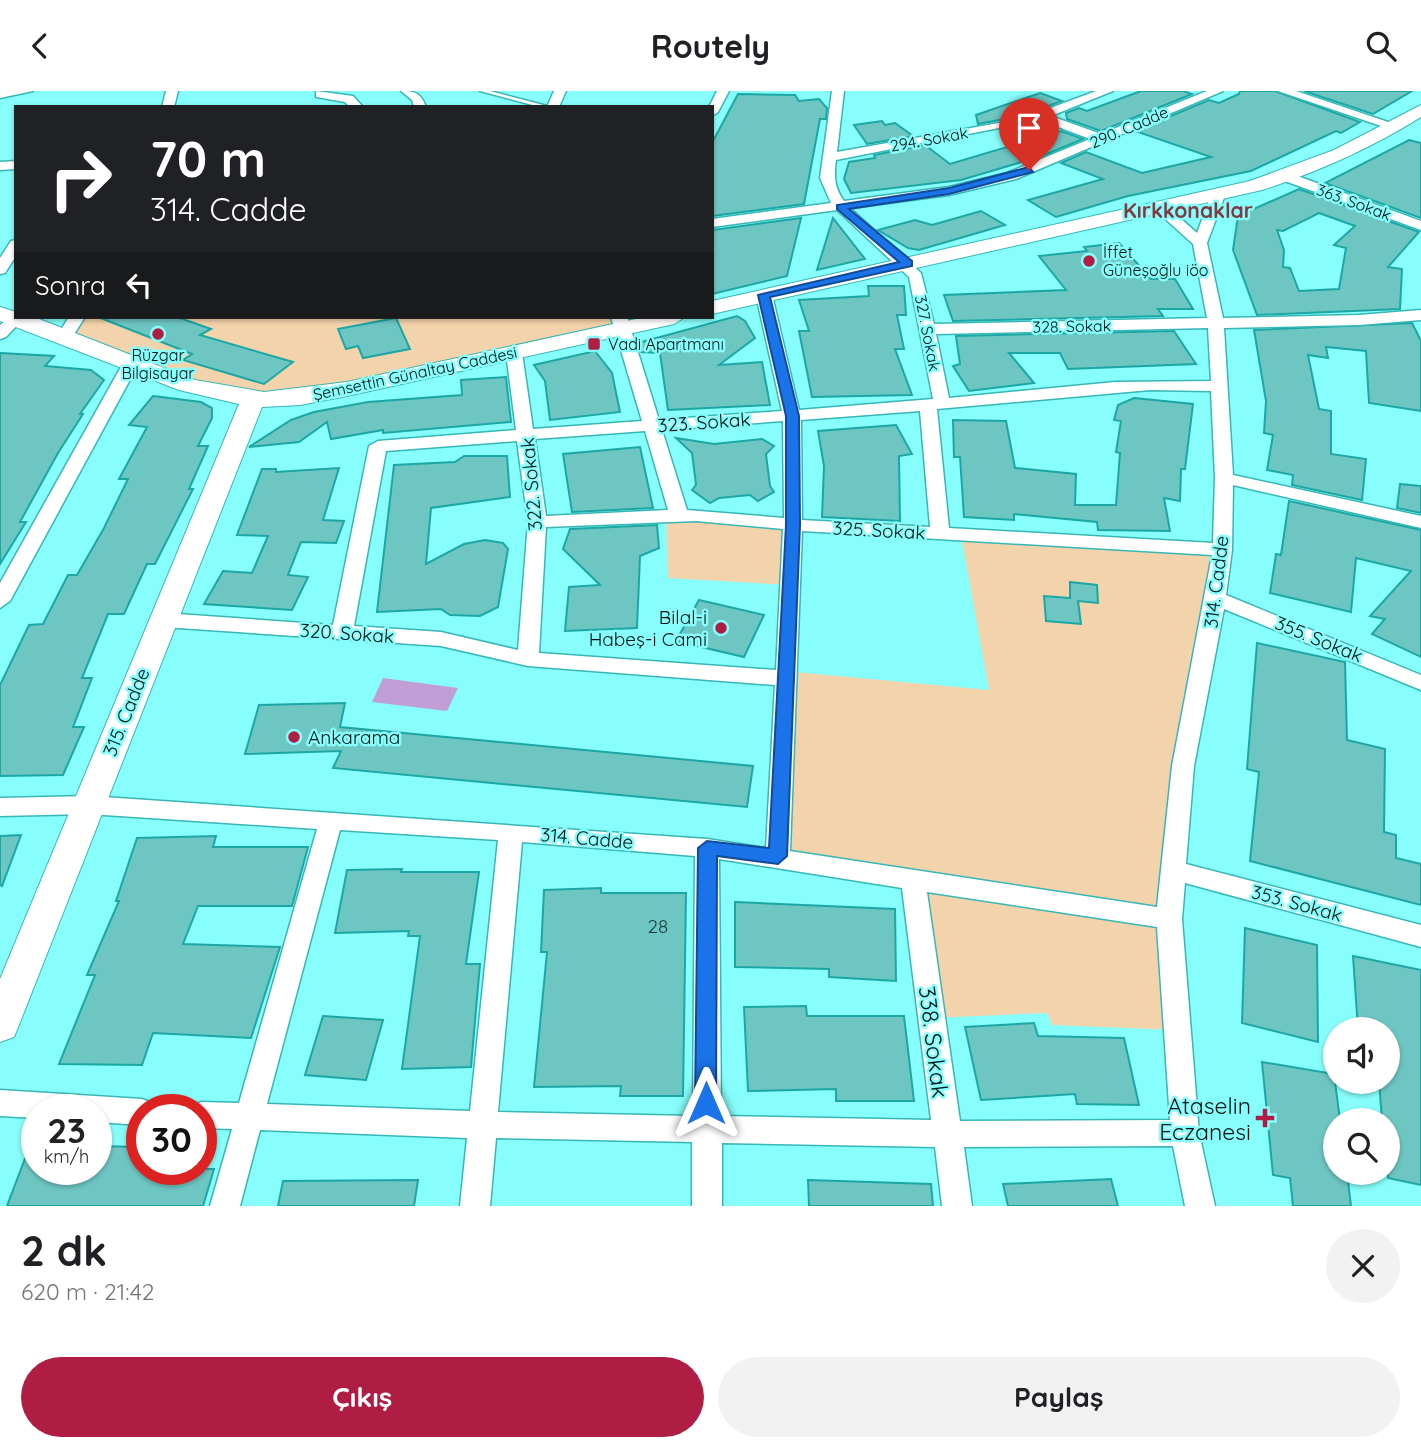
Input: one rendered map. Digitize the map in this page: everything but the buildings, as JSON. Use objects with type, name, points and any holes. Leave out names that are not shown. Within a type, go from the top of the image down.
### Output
[{"type":"street","points":[[0,94],[27,91]]},
{"type":"street","points":[[407,91],[417,98],[419,105]]},
{"type":"street","points":[[714,108],[723,91]]},
{"type":"street","points":[[838,91],[829,156],[828,190],[841,207],[908,263]]},
{"type":"street","name":"294. Sokak","points":[[829,156],[1042,117],[1107,91]]},
{"type":"street","name":"290. Cadde","points":[[714,223],[949,191],[1010,176],[1217,91]]},
{"type":"street","points":[[1284,91],[1394,126]]},
{"type":"street","points":[[320,94],[349,99],[355,105]]},
{"type":"street","points":[[714,308],[1218,195],[1287,177],[1394,126],[1421,110]]},
{"type":"street","points":[[1042,117],[1102,139]]},
{"type":"street","name":"363. Sokak","points":[[1287,177],[1421,226]]},
{"type":"street","points":[[1159,207],[1200,243],[1218,195]]},
{"type":"street","name":"314. Cadde","points":[[1200,243],[1216,323],[1224,478],[1222,550],[1216,598],[1182,766],[1169,919],[1185,1133],[1200,1206]]},
{"type":"street","points":[[0,271],[14,247]]},
{"type":"street","name":"327. Sokak","points":[[908,263],[916,275],[928,329],[935,405],[940,533]]},
{"type":"street","points":[[764,295],[792,416],[793,525],[778,856]]},
{"type":"street","name":"328. Sokak","points":[[928,329],[1359,320],[1421,315]]},
{"type":"street","name":"Şemsettin Günaltay Caddesi","points":[[5,322],[71,326],[130,365],[191,385],[253,399],[303,397],[336,391],[514,353],[620,323],[656,319]]},
{"type":"street","points":[[620,323],[678,513]]},
{"type":"street","name":"322. Sokak","points":[[514,353],[537,522],[528,659]]},
{"type":"street","points":[[0,601],[6,582],[130,365]]},
{"type":"street","name":"323. Sokak","points":[[342,633],[378,446],[935,405],[1138,385],[1220,387]]},
{"type":"street","name":"315. Cadde","points":[[0,1025],[253,399]]},
{"type":"street","points":[[1224,478],[1421,522]]},
{"type":"street","name":"325. Sokak","points":[[537,522],[678,513],[744,516],[793,525],[1222,550]]},
{"type":"street","name":"355. Sokak","points":[[1216,598],[1421,683]]},
{"type":"street","name":"320. Sokak","points":[[164,620],[441,639],[528,659],[784,678]]},
{"type":"street","name":"314. Cadde","points":[[0,807],[89,805],[511,832],[707,848],[778,856],[1169,919]]},
{"type":"street","points":[[225,1206],[331,820]]},
{"type":"street","points":[[475,1206],[511,832]]},
{"type":"street","points":[[707,848],[707,1206]]},
{"type":"street","name":"353. Sokak","points":[[1172,870],[1421,936]]},
{"type":"street","name":"338. Sokak","points":[[913,878],[957,1206]]},
{"type":"street","points":[[0,1103],[126,1111]]},
{"type":"street","points":[[217,1116],[483,1125],[946,1134],[1185,1133]]},
{"type":"lane","points":[[483,91],[537,105]]},
{"type":"lane","points":[[523,103],[532,91]]},
{"type":"shaded area","points":[[76,319],[620,319],[622,329],[347,389],[228,394],[65,336]]},
{"type":"shaded area","points":[[666,513],[793,525],[789,585],[668,578]]},
{"type":"shaded area","points":[[961,535],[1222,550],[1183,766],[1177,1030],[1052,1025],[1047,1013],[931,1018],[913,878],[778,856],[784,671],[989,690]]},
{"type":"shaded area","points":[[383,678],[458,688],[447,711],[372,702]]},
{"type":"place","name":"İffet Güneşoğlu iöo","points":[[1089,261]]},
{"type":"place","name":"Rüzgar Bilgisayar","points":[[158,334]]},
{"type":"place","name":"Vadi Apartmanı","points":[[594,344]]},
{"type":"place","name":"Bilal-i Habeş-i Cami","points":[[721,628]]},
{"type":"place","name":"Ankarama","points":[[294,737]]},
{"type":"place","name":"Ataselin Eczanesi","points":[[1265,1118]]},
{"type":"district","name":"Kırkkonaklar","points":[[1188,210]]},
{"type":"route","points":[[706,1103],[707,848],[778,856],[793,525],[792,416],[764,295],[908,263],[841,207],[949,191],[1029,170]]}]
